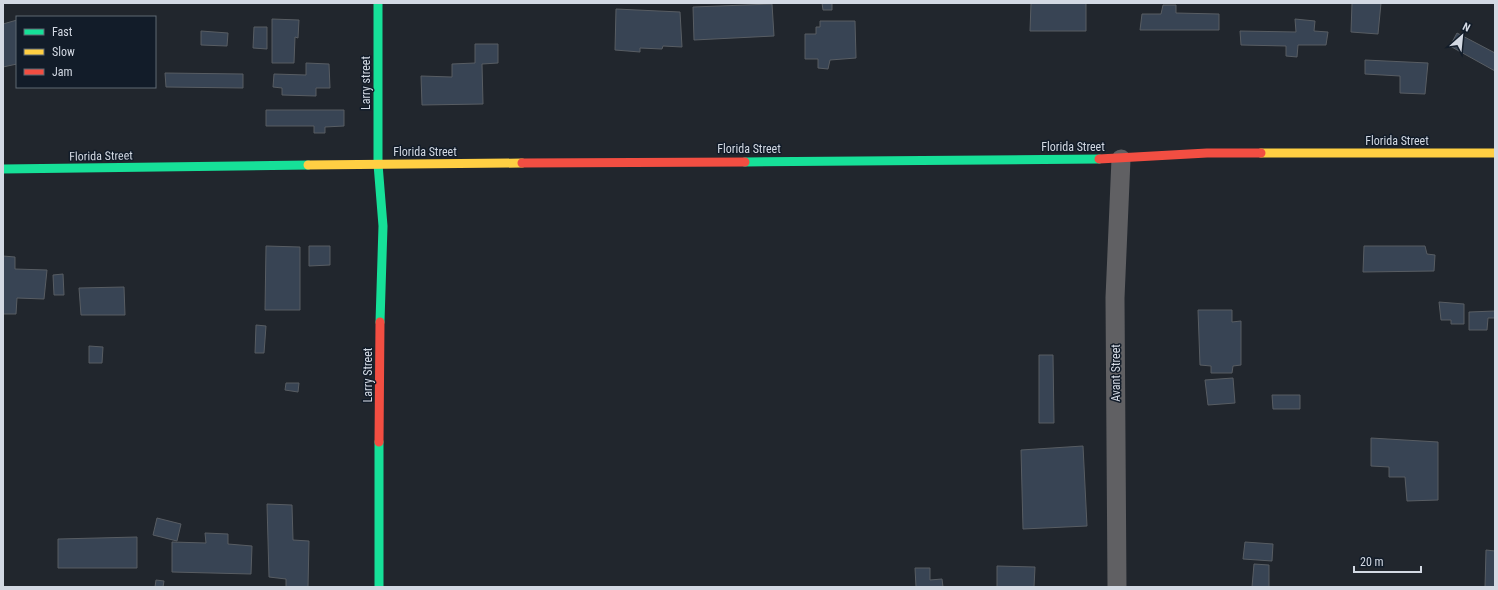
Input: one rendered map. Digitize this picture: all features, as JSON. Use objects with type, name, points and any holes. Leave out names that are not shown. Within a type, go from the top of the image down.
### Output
[{"type":"street","name":"Larry street","points":[[378,3],[378,164]]},
{"type":"street","name":"Florida Street","points":[[3,169],[378,164],[1121,159],[1206,153],[1495,153]]},
{"type":"street","name":"Avant Street","points":[[1117,587],[1115,298],[1121,159]]},
{"type":"street","name":"Larry Street","points":[[378,164],[383,226],[380,289],[379,587]]},
{"type":"building","points":[[822,3],[832,3],[832,10],[823,10]]},
{"type":"building","points":[[1031,3],[1086,3],[1086,31],[1030,31]]},
{"type":"building","points":[[1352,3],[1381,3],[1378,34],[1351,32]]},
{"type":"building","points":[[772,4],[774,36],[694,40],[693,7]]},
{"type":"building","points":[[1163,5],[1176,5],[1176,13],[1219,14],[1219,30],[1140,30],[1142,14],[1161,14]]},
{"type":"building","points":[[616,9],[680,12],[682,47],[663,46],[662,49],[640,48],[640,52],[615,50]]},
{"type":"building","points":[[272,19],[299,20],[298,38],[295,37],[294,63],[272,63]]},
{"type":"building","points":[[1295,19],[1315,21],[1314,31],[1328,32],[1326,45],[1298,45],[1297,57],[1286,56],[1286,46],[1241,45],[1240,31],[1296,32]]},
{"type":"building","points":[[16,20],[16,64],[3,67],[3,24]]},
{"type":"building","points":[[820,21],[855,21],[856,58],[830,60],[828,69],[818,68],[818,59],[805,59],[805,34],[816,34],[816,27],[820,27]]},
{"type":"building","points":[[254,27],[267,27],[267,49],[253,48]]},
{"type":"building","points":[[201,31],[228,33],[227,46],[201,45]]},
{"type":"building","points":[[1457,33],[1495,53],[1495,71],[1450,46]]},
{"type":"building","points":[[475,44],[498,44],[498,63],[482,64],[483,104],[422,105],[421,76],[452,77],[452,64],[475,63]]},
{"type":"building","points":[[1365,60],[1428,63],[1425,94],[1400,93],[1400,76],[1365,74]]},
{"type":"building","points":[[306,63],[329,64],[330,88],[316,88],[316,96],[282,95],[282,88],[273,87],[274,74],[306,75]]},
{"type":"building","points":[[165,73],[243,74],[243,88],[166,87]]},
{"type":"building","points":[[266,110],[344,110],[344,126],[325,127],[325,133],[314,133],[314,126],[266,126]]},
{"type":"building","points":[[266,246],[300,247],[300,310],[265,310]]},
{"type":"building","points":[[309,246],[330,246],[330,265],[309,266]]},
{"type":"building","points":[[1364,246],[1425,246],[1427,254],[1435,255],[1434,271],[1363,272]]},
{"type":"building","points":[[3,256],[15,257],[15,269],[47,270],[44,299],[17,298],[16,314],[3,314]]},
{"type":"building","points":[[63,274],[64,295],[54,295],[53,275]]},
{"type":"building","points":[[124,287],[125,315],[81,315],[79,288]]},
{"type":"building","points":[[1439,302],[1464,304],[1464,324],[1451,324],[1451,320],[1441,320]]},
{"type":"building","points":[[1198,310],[1232,310],[1232,322],[1241,321],[1241,365],[1233,366],[1232,373],[1211,373],[1211,366],[1200,365]]},
{"type":"building","points":[[1495,311],[1495,318],[1488,318],[1487,330],[1469,330],[1469,312]]},
{"type":"building","points":[[256,325],[266,326],[264,353],[255,353]]},
{"type":"building","points":[[89,346],[103,347],[102,363],[89,363]]},
{"type":"building","points":[[1039,355],[1053,355],[1054,423],[1039,423]]},
{"type":"building","points":[[1233,378],[1235,403],[1208,405],[1205,380]]},
{"type":"building","points":[[286,383],[299,383],[298,392],[285,390]]},
{"type":"building","points":[[1272,395],[1300,395],[1300,409],[1273,409]]},
{"type":"building","points":[[1371,438],[1438,442],[1438,500],[1407,501],[1405,477],[1389,477],[1389,467],[1371,466]]},
{"type":"building","points":[[1083,446],[1087,526],[1023,529],[1021,450]]},
{"type":"building","points":[[267,504],[292,505],[293,540],[309,541],[308,587],[286,587],[286,579],[269,577]]},
{"type":"building","points":[[157,518],[181,524],[177,541],[153,535]]},
{"type":"building","points":[[205,533],[228,534],[228,544],[252,546],[251,574],[172,572],[172,542],[206,543]]},
{"type":"building","points":[[137,537],[137,568],[58,568],[58,539]]},
{"type":"building","points":[[1245,542],[1273,544],[1272,561],[1243,559]]},
{"type":"building","points":[[1486,550],[1495,551],[1495,587],[1485,587]]},
{"type":"building","points":[[1254,564],[1269,565],[1269,587],[1252,587]]},
{"type":"building","points":[[997,566],[1035,567],[1034,587],[997,587]]},
{"type":"building","points":[[915,568],[930,568],[930,580],[942,579],[943,587],[916,587]]},
{"type":"building","points":[[156,580],[164,581],[163,587],[155,587]]},
{"type":"traffic: fast","points":[[378,3],[378,164],[383,226],[380,322]]},
{"type":"traffic: fast","points":[[745,162],[1099,159]]},
{"type":"traffic: fast","points":[[3,169],[308,165]]},
{"type":"traffic: fast","points":[[379,442],[379,587]]},
{"type":"traffic: slow","points":[[1261,153],[1495,153]]},
{"type":"traffic: slow","points":[[308,165],[522,163]]},
{"type":"traffic: jam","points":[[1099,159],[1207,153],[1261,153]]},
{"type":"traffic: jam","points":[[522,163],[745,162]]},
{"type":"traffic: jam","points":[[379,442],[380,322]]}]
